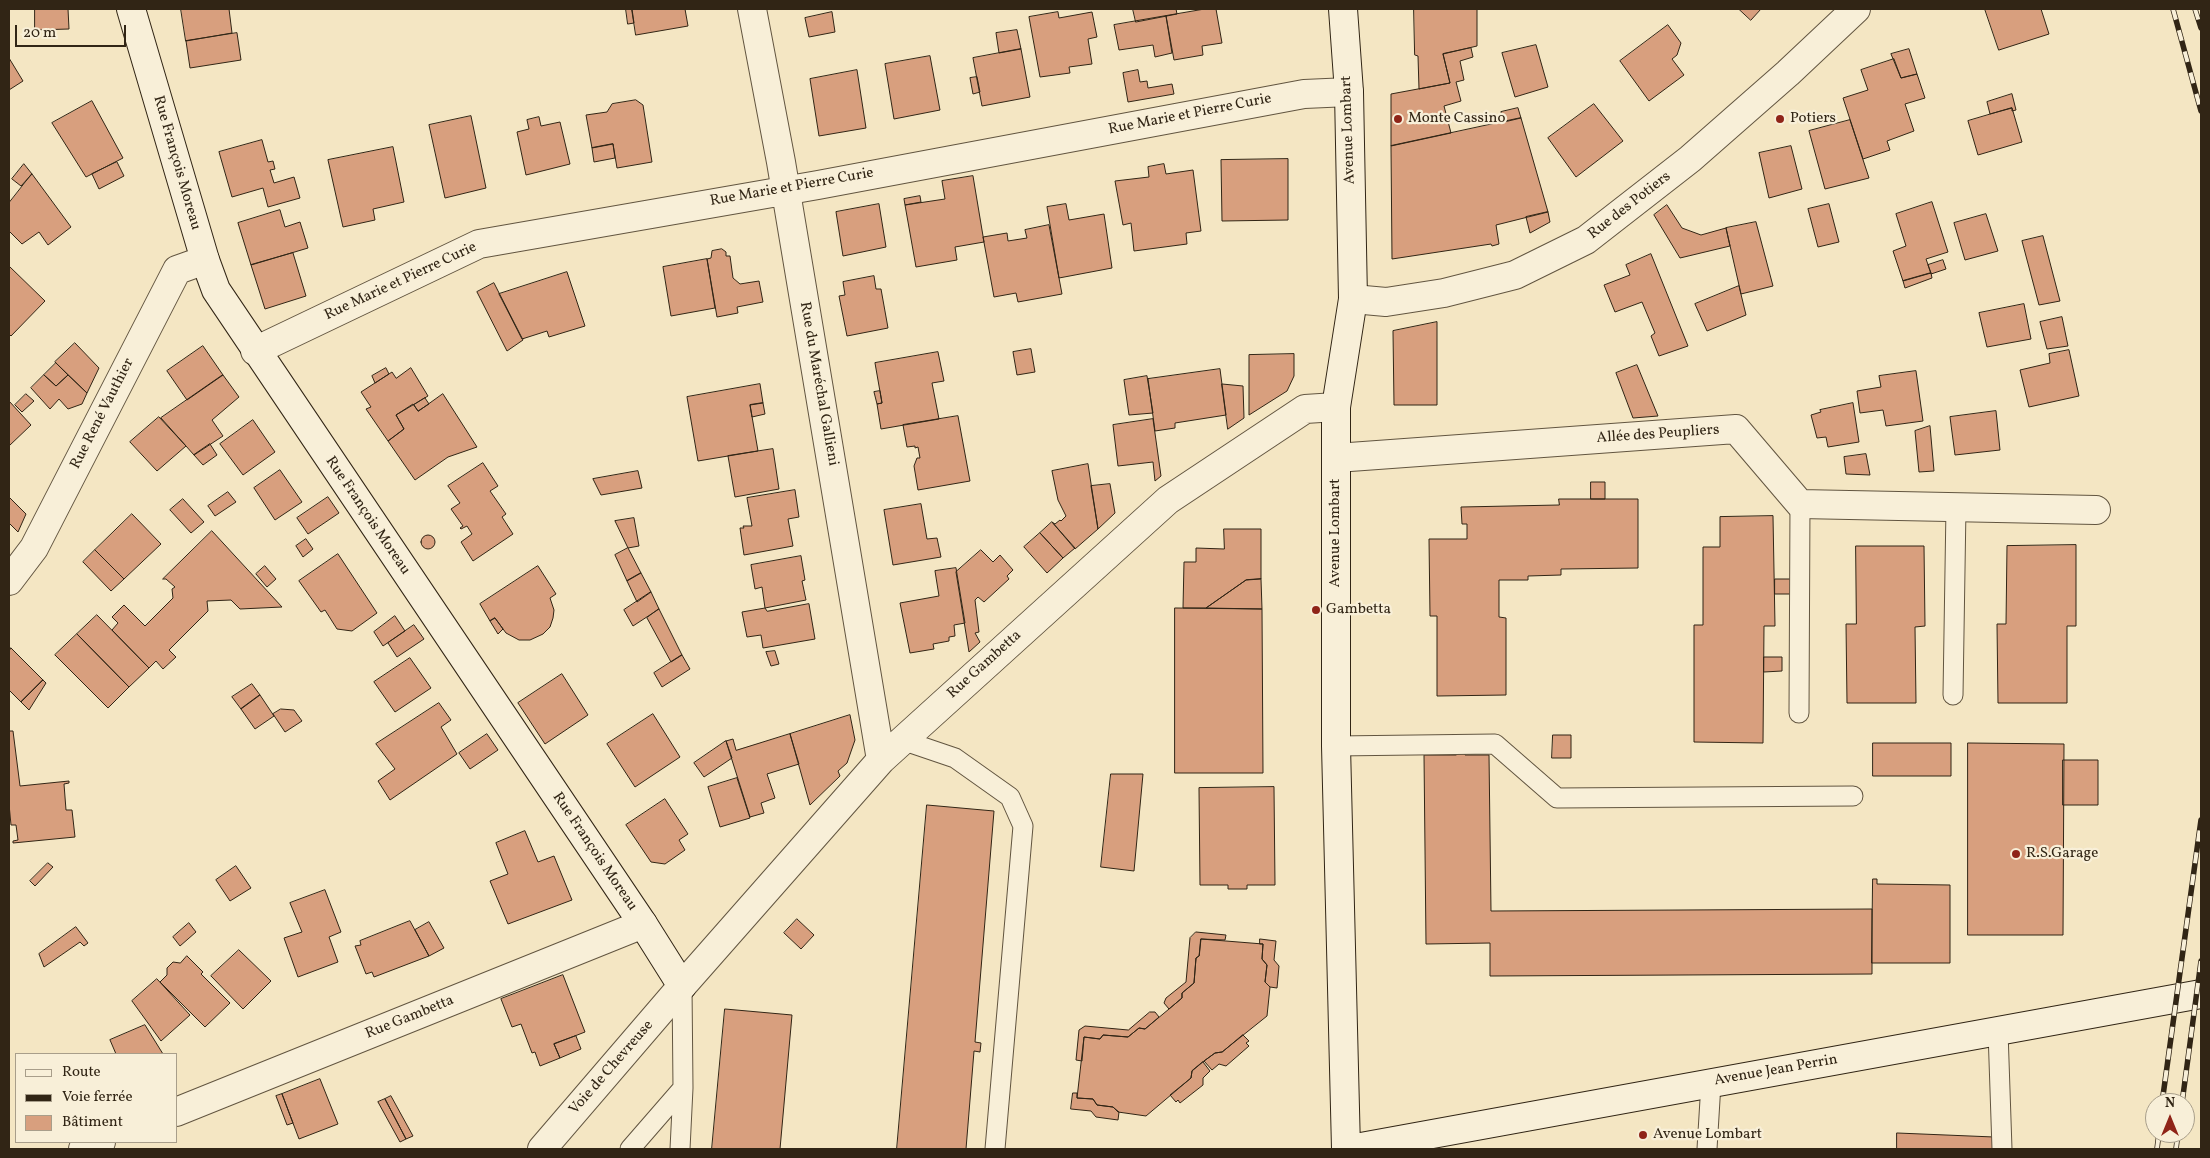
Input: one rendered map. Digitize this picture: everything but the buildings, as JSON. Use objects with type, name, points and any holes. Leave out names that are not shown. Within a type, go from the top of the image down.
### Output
[{"type":"street","name":"Rue François Moreau","points":[[131,9],[205,260],[216,290],[643,924],[682,986]]},
{"type":"street","name":"Rue du Maréchal Gallieni","points":[[752,9],[785,190],[881,760]]},
{"type":"street","name":"Avenue Lombart","points":[[1343,9],[1349,92],[1353,299],[1336,407],[1336,746],[1346,1149]]},
{"type":"street","name":"Rue des Potiers","points":[[1353,299],[1386,302],[1444,293],[1480,284],[1515,275],[1586,240],[1690,159],[1788,73],[1851,10]]},
{"type":"street","name":"Rue Marie et Pierre Curie","points":[[255,350],[479,244],[785,190],[1304,94],[1349,92]]},
{"type":"street","name":"Rue René Vauthier","points":[[9,581],[34,548],[177,270],[205,260]]},
{"type":"street","name":"Rue Gambetta","points":[[682,986],[881,760],[1168,500],[1305,409],[1336,407]]},
{"type":"street","name":"Allée des Peupliers","points":[[1336,458],[1736,430],[1800,504]]},
{"type":"street","points":[[1800,504],[2096,510]]},
{"type":"street","name":"Rue Gambetta","points":[[178,1111],[643,924]]},
{"type":"street","name":"Voie de Chevreuse","points":[[542,1149],[682,986]]},
{"type":"street","name":"Avenue Jean Perrin","points":[[1350,1149],[2201,994]]},
{"type":"street","points":[[83,1149],[98,1143]]},
{"type":"lane","points":[[1799,713],[1800,504]]},
{"type":"lane","points":[[1953,695],[1956,507]]},
{"type":"lane","points":[[902,740],[955,758],[1010,797],[1023,826],[994,1149]]},
{"type":"lane","points":[[1336,746],[1495,744],[1557,798],[1853,796]]},
{"type":"lane","points":[[680,1149],[683,1088],[682,986]]},
{"type":"lane","points":[[1998,1031],[2002,1149]]},
{"type":"lane","points":[[1707,1149],[1712,1083]]},
{"type":"lane","points":[[630,1149],[683,1088]]},
{"type":"railway","points":[[2173,9],[2201,111]]},
{"type":"railway","points":[[2195,9],[2201,28]]},
{"type":"railway","points":[[2163,1093],[2201,820]]},
{"type":"railway","points":[[2183,1093],[2201,961]]},
{"type":"railway","points":[[2157,1149],[2158,1143]]},
{"type":"railway","points":[[2176,1149],[2177,1143]]},
{"type":"place","name":"Monte Cassino","points":[[1398,119]]},
{"type":"place","name":"Potiers","points":[[1780,119]]},
{"type":"place","name":"Gambetta","points":[[1316,610]]},
{"type":"place","name":"R.S.Garage","points":[[2016,854]]},
{"type":"place","name":"Avenue Lombart","points":[[1643,1135]]}]
